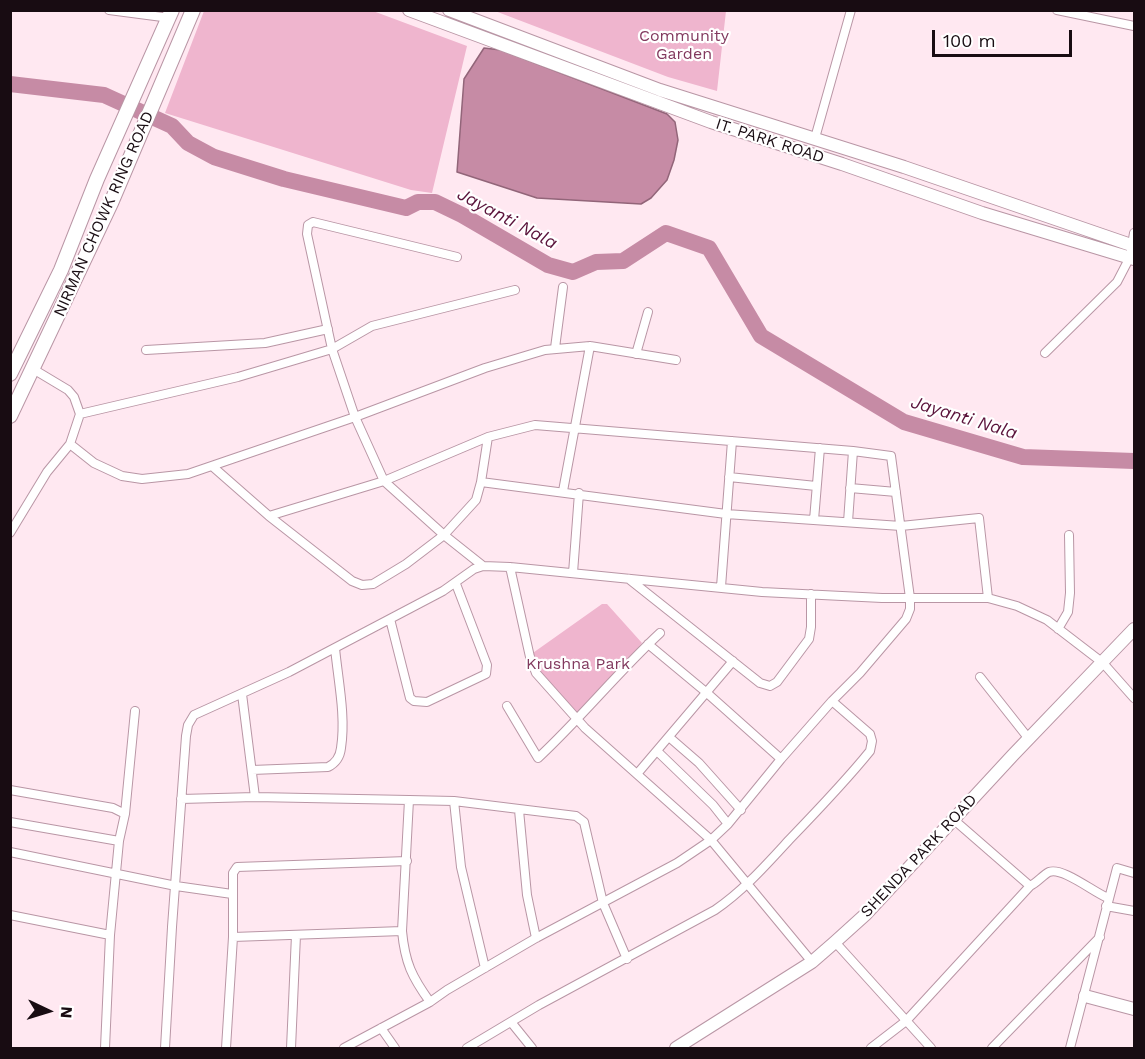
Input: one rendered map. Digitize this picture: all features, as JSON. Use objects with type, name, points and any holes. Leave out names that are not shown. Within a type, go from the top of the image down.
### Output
[{"type":"main road","name":"NIRMAN CHOWK RING ROAD","points":[[10,416],[106,214],[193,10]]},
{"type":"main road","name":"IT. PARK ROAD","points":[[409,10],[711,122],[842,164],[982,213],[1133,248]]},
{"type":"main road","name":"IT. PARK ROAD","points":[[448,10],[650,86],[1003,200],[1133,248]]},
{"type":"main road","points":[[10,374],[62,270],[74,234],[171,14]]},
{"type":"main road","name":"SHENDA PARK ROAD","points":[[676,1048],[812,962],[866,914],[1134,629]]},
{"type":"main road","points":[[1085,996],[1134,1009]]},
{"type":"street","points":[[109,10],[171,14]]},
{"type":"street","points":[[815,138],[851,10]]},
{"type":"street","points":[[1057,10],[1134,26]]},
{"type":"street","points":[[457,257],[313,222],[308,225],[307,234],[332,349],[355,417],[384,481],[444,535],[483,566]]},
{"type":"street","points":[[1045,353],[1117,282],[1133,248]]},
{"type":"street","points":[[555,348],[563,287]]},
{"type":"street","points":[[80,414],[238,377],[332,349],[372,326],[515,290]]},
{"type":"street","points":[[636,354],[648,312]]},
{"type":"street","points":[[146,350],[265,344],[328,330]]},
{"type":"street","points":[[563,491],[590,346]]},
{"type":"street","points":[[70,444],[94,463],[122,476],[142,479],[188,474],[355,417],[485,368],[555,348],[590,346],[676,360]]},
{"type":"street","points":[[10,533],[47,472],[70,444],[80,414],[75,397],[68,390],[33,369]]},
{"type":"street","points":[[269,516],[384,481],[488,437],[535,425],[891,456],[901,526],[910,598],[910,609],[906,619],[781,759],[741,810],[711,840],[677,863],[536,938],[430,1002],[344,1048]]},
{"type":"street","points":[[212,466],[269,516],[352,581],[362,585],[374,584],[444,535],[476,500],[488,437]]},
{"type":"street","points":[[721,587],[732,441]]},
{"type":"street","points":[[814,520],[819,448]]},
{"type":"street","points":[[848,522],[853,451]]},
{"type":"street","points":[[729,477],[816,486]]},
{"type":"street","points":[[481,482],[726,514],[901,526],[980,518],[988,598]]},
{"type":"street","points":[[850,488],[896,492]]},
{"type":"street","points":[[573,573],[579,493]]},
{"type":"street","points":[[1058,629],[1068,612],[1070,535]]},
{"type":"street","points":[[165,1048],[188,725],[194,716],[390,619],[456,584],[474,569],[483,566],[510,567],[762,592],[910,598],[988,598],[1047,620],[1103,663],[1134,698]]},
{"type":"street","points":[[510,567],[530,657],[536,673],[577,719],[711,840],[812,962]]},
{"type":"street","points":[[629,578],[760,683],[770,686],[777,682],[809,639],[811,594]]},
{"type":"street","points":[[390,619],[410,698],[414,701],[427,702],[486,674],[487,665],[456,584]]},
{"type":"street","points":[[507,706],[538,758],[660,633]]},
{"type":"street","points":[[648,644],[781,759]]},
{"type":"street","points":[[252,770],[328,766],[334,764],[338,759],[341,750],[342,721],[334,648]]},
{"type":"street","points":[[638,774],[733,661]]},
{"type":"street","points":[[980,677],[1029,739]]},
{"type":"street","points":[[242,694],[255,797]]},
{"type":"street","points":[[467,1048],[539,1005],[715,910],[746,885],[870,751],[873,741],[870,734],[832,702]]},
{"type":"street","points":[[105,1048],[110,935],[135,711]]},
{"type":"street","points":[[669,737],[699,763],[741,810]]},
{"type":"street","points":[[657,752],[713,805],[728,824]]},
{"type":"street","points":[[10,790],[113,808],[125,814]]},
{"type":"street","points":[[181,799],[255,797],[454,801],[576,816],[584,822],[603,903],[627,959]]},
{"type":"street","points":[[409,800],[402,931],[410,972],[430,1002]]},
{"type":"street","points":[[454,801],[460,867],[484,968]]},
{"type":"street","points":[[519,810],[527,895],[536,938]]},
{"type":"street","points":[[953,819],[1030,886]]},
{"type":"street","points":[[10,822],[120,842]]},
{"type":"street","points":[[10,852],[176,886],[232,894]]},
{"type":"street","points":[[226,1048],[233,938],[233,873],[237,867],[407,861]]},
{"type":"street","points":[[1070,1048],[1117,868],[1134,873]]},
{"type":"street","points":[[871,1048],[906,1021],[1030,886],[1048,872],[1061,871],[1107,902],[1134,911]]},
{"type":"street","points":[[10,915],[110,935]]},
{"type":"street","points":[[233,938],[402,931]]},
{"type":"street","points":[[291,1048],[296,935]]},
{"type":"street","points":[[992,1048],[1100,936]]},
{"type":"street","points":[[835,942],[931,1048]]},
{"type":"street","points":[[511,1022],[532,1048]]},
{"type":"street","points":[[381,1028],[395,1048]]},
{"type":"green space","points":[[204,11],[373,11],[467,46],[432,193],[411,190],[165,113]]},
{"type":"green space","name":"Community Garden","points":[[495,11],[726,11],[717,91],[668,77]]},
{"type":"green space","name":"Krushna Park","points":[[602,604],[607,604],[642,643],[580,716],[536,673],[530,655]]},
{"type":"shaded area","points":[[484,48],[501,50],[667,114],[675,122],[678,140],[667,180],[651,198],[641,204],[537,198],[457,172],[464,79]]},
{"type":"waterway","name":"Jayanti Nala","points":[[10,84],[104,95],[172,126],[188,143],[214,157],[284,179],[406,208],[418,202],[435,202],[548,265],[573,272],[596,262],[623,261],[666,233],[709,248],[761,336],[904,422],[1023,457],[1134,461]]}]
